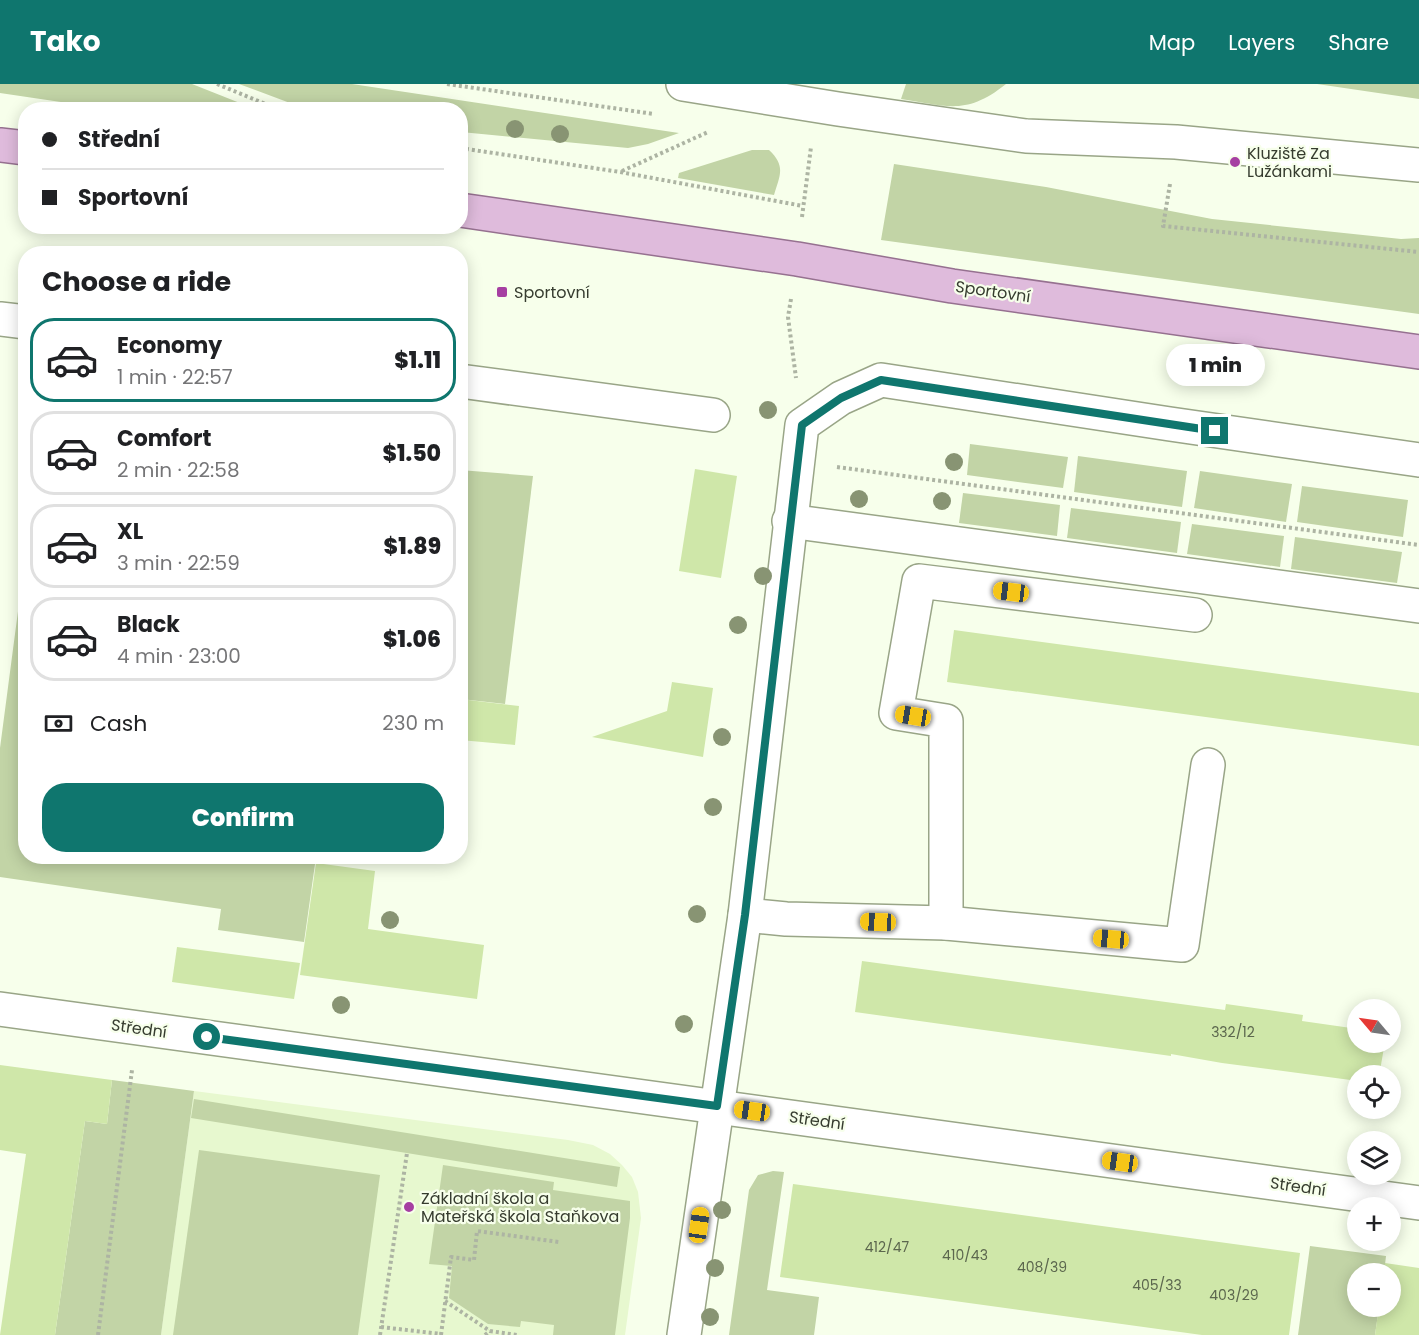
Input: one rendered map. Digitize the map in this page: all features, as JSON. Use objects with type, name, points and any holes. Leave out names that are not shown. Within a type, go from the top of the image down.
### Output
[{"type":"main road","points":[[0,145],[18,147]]},
{"type":"main road","name":"Sportovní","points":[[468,211],[797,259],[952,286],[1419,352]]},
{"type":"street","points":[[683,84],[821,99],[1026,136],[1176,142],[1419,165]]},
{"type":"street","points":[[0,319],[18,321]]},
{"type":"street","points":[[684,1335],[745,915],[789,521],[802,425],[841,398],[881,380],[1419,460]]},
{"type":"street","points":[[468,382],[713,415]]},
{"type":"street","points":[[789,521],[1419,606]]},
{"type":"street","points":[[946,923],[946,721],[896,713],[919,581],[1196,615]]},
{"type":"street","points":[[745,915],[786,919],[946,923],[1182,945],[1208,765]]},
{"type":"street","name":"Střední","points":[[0,1010],[1419,1203]]},
{"type":"path","points":[[217,84],[261,102]]},
{"type":"path","points":[[447,84],[661,115]]},
{"type":"path","points":[[802,425],[788,317],[813,136],[821,99]]},
{"type":"path","points":[[620,172],[715,129]]},
{"type":"path","points":[[1176,142],[1163,226],[1419,252]]},
{"type":"path","points":[[468,149],[620,172],[803,207]]},
{"type":"path","points":[[796,461],[1419,545]]},
{"type":"path","points":[[98,1335],[132,1070]]},
{"type":"path","points":[[380,1335],[406,1153]]},
{"type":"path","points":[[381,1327],[441,1334],[451,1257],[474,1260],[477,1231],[559,1242]]},
{"type":"path","points":[[445,1301],[490,1331],[518,1335]]},
{"type":"path","points":[[485,1335],[490,1331]]},
{"type":"shaded area","points":[[0,84],[192,84],[237,102],[61,102],[0,93]]},
{"type":"shaded area","points":[[239,84],[352,84],[679,133],[648,144],[628,148],[468,133],[468,102],[287,102]]},
{"type":"shaded area","points":[[906,84],[1006,84],[979,101],[967,105],[944,106],[901,99]]},
{"type":"shaded area","points":[[1317,84],[1419,84],[1419,99]]},
{"type":"shaded area","points":[[752,150],[769,150],[778,161],[780,171],[774,195],[678,178],[679,173]]},
{"type":"shaded area","points":[[894,164],[1046,187],[1212,219],[1401,239],[1419,238],[1419,314],[881,240]]},
{"type":"shaded area","points":[[970,444],[1068,457],[1063,488],[967,475]]},
{"type":"shaded area","points":[[1078,456],[1187,471],[1182,507],[1074,492]]},
{"type":"shaded area","points":[[468,471],[533,476],[505,704],[468,700]]},
{"type":"shaded area","points":[[1200,471],[1292,484],[1286,522],[1194,508]]},
{"type":"shaded area","points":[[1302,486],[1408,500],[1403,537],[1297,522]]},
{"type":"shaded area","points":[[963,493],[1060,505],[1057,536],[959,523]]},
{"type":"shaded area","points":[[1071,508],[1181,522],[1177,553],[1067,538]]},
{"type":"shaded area","points":[[1192,524],[1284,536],[1280,567],[1187,554]]},
{"type":"shaded area","points":[[1295,537],[1402,552],[1397,583],[1291,569]]},
{"type":"shaded area","points":[[18,611],[18,864],[315,864],[304,942],[218,930],[221,909],[0,877],[0,748]]},
{"type":"shaded area","points":[[112,1080],[194,1091],[161,1335],[55,1335],[85,1121],[107,1124]]},
{"type":"shaded area","name":"Základní škola a Mateřská škola Staňkova","points":[[194,1091],[568,1140],[593,1145],[610,1154],[632,1177],[638,1192],[641,1218],[625,1335],[161,1335]]},
{"type":"shaded area","points":[[194,1099],[620,1167],[617,1187],[191,1118]]},
{"type":"shaded area","points":[[199,1150],[380,1175],[358,1335],[173,1335]]},
{"type":"shaded area","points":[[443,1165],[554,1182],[553,1190],[630,1201],[630,1218],[615,1335],[553,1335],[554,1325],[521,1321],[520,1327],[488,1324],[449,1298],[452,1266],[429,1264]]},
{"type":"shaded area","points":[[773,1171],[784,1172],[767,1290],[819,1297],[814,1335],[729,1335],[749,1190],[758,1175]]},
{"type":"shaded area","points":[[1310,1246],[1386,1256],[1385,1263],[1347,1263],[1347,1317],[1378,1317],[1375,1335],[1298,1335]]},
{"type":"building","points":[[695,469],[737,476],[721,578],[679,571]]},
{"type":"building","points":[[954,630],[1419,693],[1419,746],[947,682]]},
{"type":"building","points":[[672,682],[713,688],[703,757],[592,737],[667,711]]},
{"type":"building","points":[[468,700],[519,706],[515,745],[468,741]]},
{"type":"building","points":[[316,864],[375,871],[368,929],[484,945],[477,999],[300,975]]},
{"type":"building","points":[[177,947],[300,963],[294,999],[172,982]]},
{"type":"building","points":[[862,961],[1225,1010],[1226,1004],[1303,1015],[1302,1021],[1347,1027],[1347,1053],[1383,1053],[1381,1065],[1347,1065],[1347,1080],[855,1012]]},
{"type":"building","points":[[0,1065],[112,1080],[107,1124],[85,1121],[55,1335],[0,1335],[26,1154],[0,1150]]},
{"type":"building","points":[[793,1184],[1300,1253],[1289,1335],[1202,1335],[780,1277]]},
{"type":"building","points":[[1401,1265],[1419,1268],[1419,1335],[1375,1335],[1377,1317],[1401,1317]]},
{"type":"place","name":"Kluziště Za Lužánkami","points":[[1235,162]]},
{"type":"place","name":"Sportovní","points":[[502,292]]},
{"type":"place","name":"Základní škola a Mateřská škola Staňkova","points":[[409,1207]]},
{"type":"route","points":[[207,1037],[717,1106],[745,915],[789,521],[802,425],[841,398],[881,380],[1215,431]]}]
